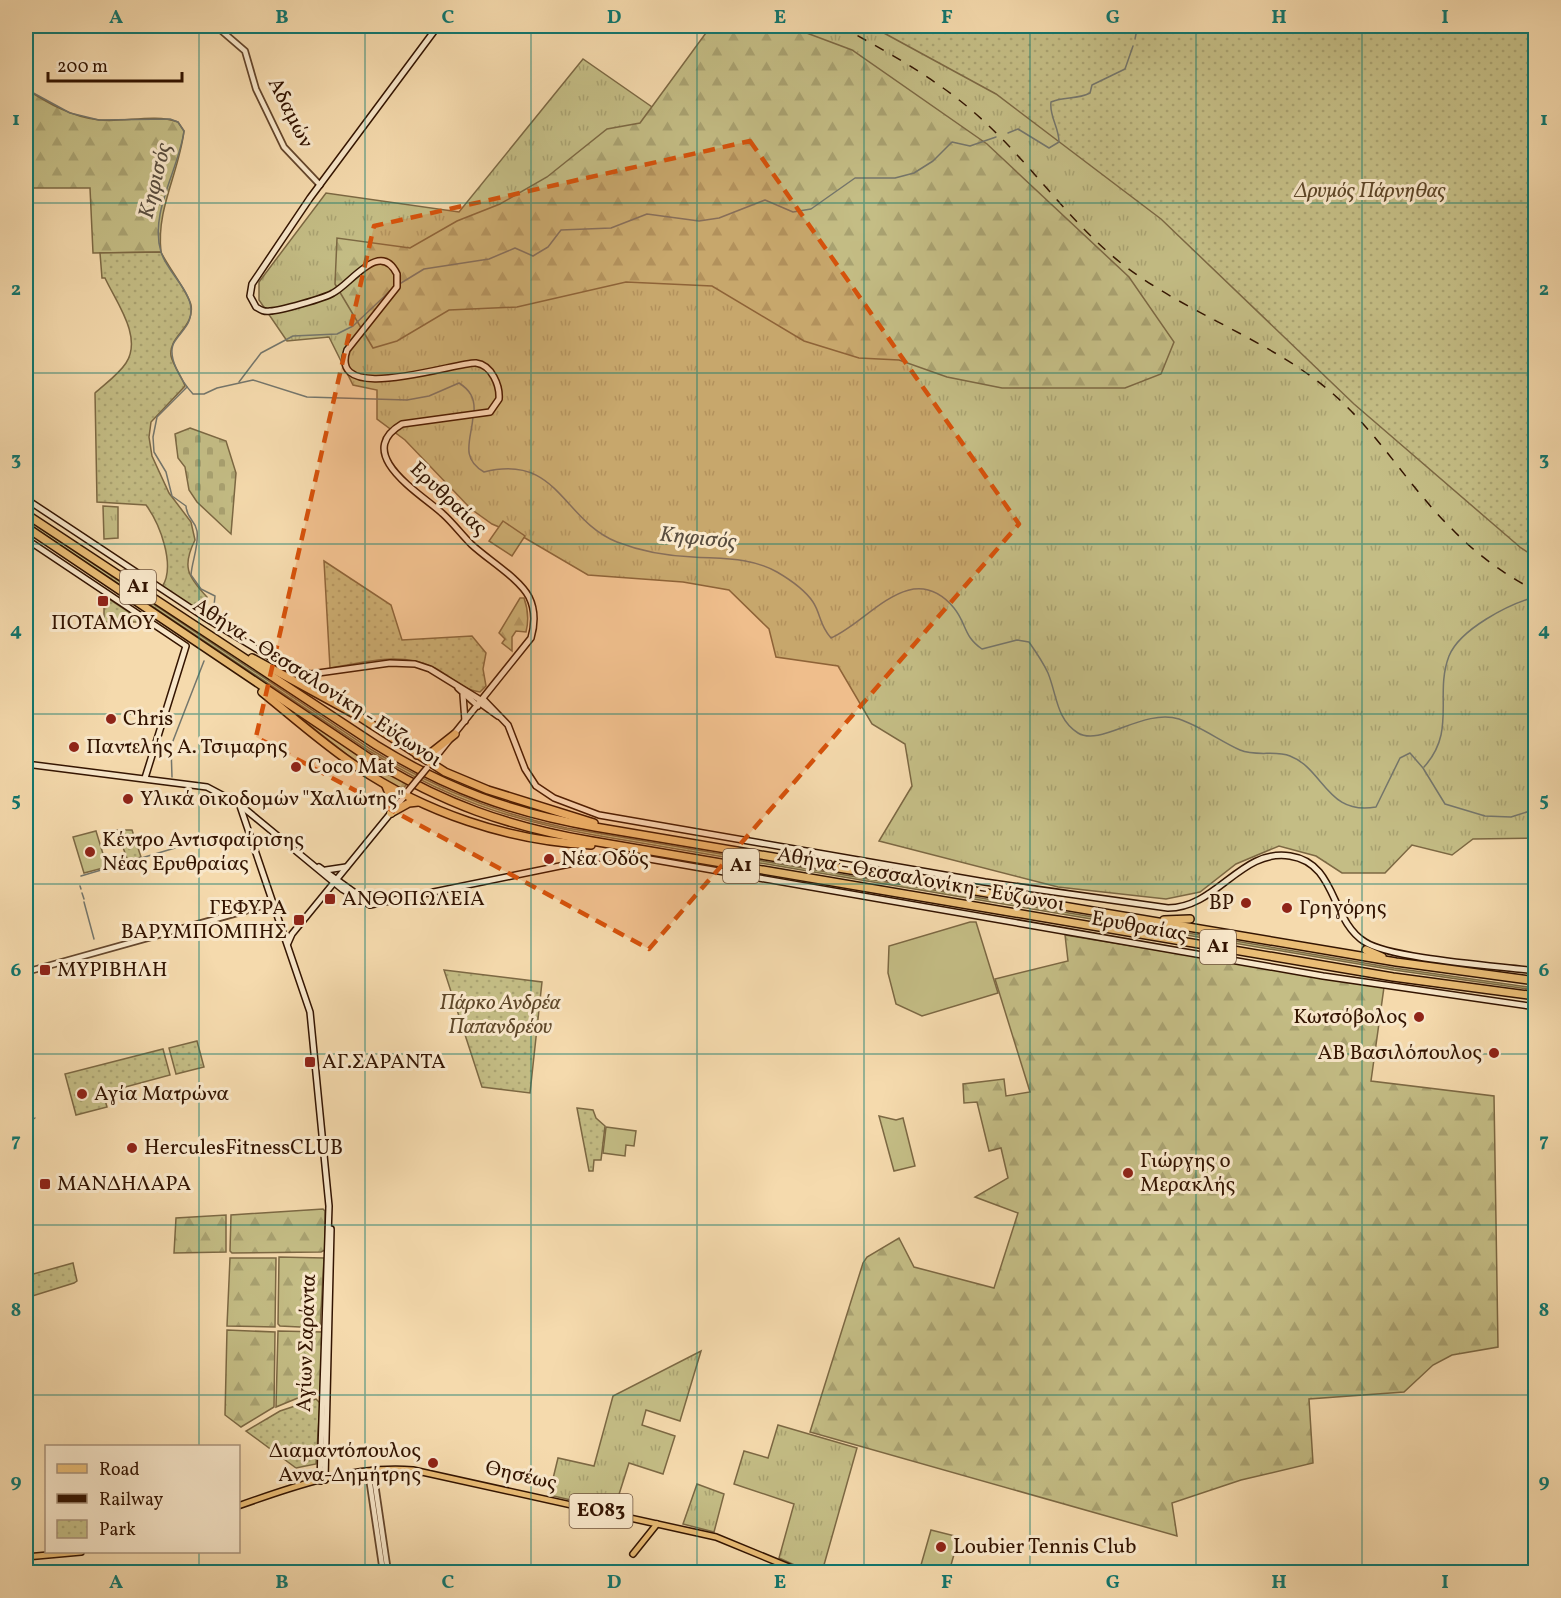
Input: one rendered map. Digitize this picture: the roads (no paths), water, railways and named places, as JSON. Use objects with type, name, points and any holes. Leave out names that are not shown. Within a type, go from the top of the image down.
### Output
[{"type":"highway","name":"Αθήνα - Θεσσαλονίκη - Εύζωνοι","points":[[26,514],[376,745],[455,788],[518,811],[623,831],[1396,962],[1536,981]]},
{"type":"highway","name":"Αθήνα - Θεσσαλονίκη - Εύζωνοι","points":[[26,527],[369,758],[448,801],[523,827],[1393,976],[1536,996]]},
{"type":"highway","points":[[229,646],[274,668],[394,739],[429,766],[488,790],[623,831]]},
{"type":"highway","points":[[232,667],[354,765],[384,784],[407,793],[420,803],[469,821],[527,837],[581,844],[621,845]]},
{"type":"highway","points":[[415,754],[430,753],[455,734]]},
{"type":"highway","points":[[384,784],[392,797],[391,813]]},
{"type":"highway","points":[[391,813],[409,803],[420,803]]},
{"type":"highway","points":[[1150,920],[1190,919]]},
{"type":"highway","points":[[1366,950],[1396,962]]},
{"type":"main road","name":"Ερυθραίας","points":[[288,943],[292,934],[472,714],[531,638],[534,615],[532,604],[520,585],[470,543],[441,512],[402,482],[391,468],[386,455],[388,437],[402,424],[481,414],[495,408],[500,396],[493,376],[487,368],[479,364],[406,377],[360,377],[348,368],[345,356],[349,347],[397,287],[397,274],[387,262],[378,261],[368,264],[337,291],[326,296],[272,311],[262,310],[254,305],[250,296],[252,284],[320,185],[438,26]]},
{"type":"main road","points":[[26,499],[230,634],[288,668],[311,674],[402,662],[420,665],[450,681],[502,718],[510,729],[525,769],[536,786],[554,798],[599,815],[974,880],[1168,908],[1185,906],[1202,900],[1257,860],[1289,856],[1304,860],[1318,869],[1327,881],[1347,925],[1360,939],[1372,946],[1405,953],[1536,971]]},
{"type":"main road","points":[[26,539],[186,646],[145,778]]},
{"type":"main road","points":[[450,681],[502,718]]},
{"type":"main road","points":[[461,691],[466,703],[464,723]]},
{"type":"main road","points":[[472,714],[492,713]]},
{"type":"main road","points":[[26,764],[201,785],[239,804],[336,881]]},
{"type":"main road","points":[[239,804],[273,903]]},
{"type":"main road","name":"Ερυθραίας","points":[[336,881],[362,902],[375,904],[599,858],[638,857],[1323,976],[1536,1007]]},
{"type":"main road","points":[[324,872],[347,867],[346,881],[350,890]]},
{"type":"main road","points":[[324,872],[326,893]]},
{"type":"main road","name":"Ερυθραίας","points":[[336,881],[365,898],[385,902]]},
{"type":"main road","name":"Αγίων Σαράντα","points":[[273,903],[310,1012],[329,1206],[331,1255],[323,1480]]},
{"type":"main road","name":"Θησέως","points":[[370,1471],[396,1468],[430,1472],[657,1524],[740,1544],[801,1572]]},
{"type":"main road","name":"ΕΟ83","points":[[240,1505],[276,1492],[370,1471]]},
{"type":"main road","points":[[633,1554],[657,1524]]},
{"type":"main road","points":[[26,1557],[63,1553]]},
{"type":"street","name":"Αδαμών","points":[[216,26],[245,51],[256,89],[284,147],[320,185]]},
{"type":"street","points":[[26,972],[273,903]]},
{"type":"street","points":[[370,1471],[383,1572]]},
{"type":"street","points":[[370,1471],[388,1572]]},
{"type":"waterway","points":[[1135,39],[1137,29],[1145,26]]},
{"type":"waterway","points":[[1008,133],[1018,129],[1049,148],[1059,142],[1051,112],[1051,102],[1090,93],[1092,85],[1125,69],[1133,46]]},
{"type":"waterway","name":"Κηφισός","points":[[26,89],[70,113],[99,120],[170,119],[178,122],[184,131],[162,207],[158,237],[164,259],[190,302],[190,319],[175,341],[172,354],[180,376],[193,394],[204,394],[217,388],[253,380],[307,397],[407,400],[429,396],[459,383],[471,395],[474,412]]},
{"type":"waterway","points":[[401,283],[424,269],[489,259],[515,248],[533,256],[548,247],[561,230],[611,228],[647,214],[699,221],[719,218],[765,200],[793,212],[811,209],[855,178],[895,178],[914,173],[933,161],[952,142],[970,146],[996,137]]},
{"type":"waterway","points":[[239,382],[261,353],[293,336],[337,334],[353,326],[391,290]]},
{"type":"waterway","points":[[187,387],[157,417],[153,437],[154,452],[166,472],[172,496],[186,506],[196,527],[197,542],[191,575],[201,589],[215,596],[213,616]]},
{"type":"waterway","name":"Κηφισός","points":[[473,416],[469,454],[476,466],[484,472],[509,469],[528,472],[544,480],[583,519],[599,532],[617,542],[664,554],[736,560],[767,567],[792,581],[810,598],[816,606],[824,629],[831,638],[875,608],[906,591],[922,589],[938,594],[954,608],[968,635],[982,649],[1017,640],[1029,642],[1048,673],[1061,714],[1078,733],[1087,736],[1098,735],[1151,719],[1165,717],[1179,719],[1240,750],[1290,756],[1311,771],[1336,798],[1347,805],[1360,808],[1376,807],[1400,758],[1410,753],[1423,768],[1445,804],[1485,816],[1511,817],[1536,809]]},
{"type":"waterway","points":[[1424,767],[1440,740],[1445,670],[1455,646],[1463,636],[1486,619],[1512,605],[1535,597]]},
{"type":"waterway","points":[[172,777],[171,746],[204,661]]},
{"type":"waterway","points":[[81,876],[175,848]]},
{"type":"waterway","points":[[82,893],[84,899]]},
{"type":"waterway","points":[[84,902],[94,939]]},
{"type":"waterway","points":[[26,1124],[35,1118]]},
{"type":"railway","points":[[840,26],[918,71],[973,112],[1007,144],[1089,235],[1126,267],[1152,285],[1292,363],[1318,381],[1357,417],[1437,514],[1461,538],[1491,563],[1536,591]]},
{"type":"place","name":"ΠΟΤΑΜΟΥ","points":[[103,601]]},
{"type":"place","name":"Chris","points":[[111,719]]},
{"type":"place","name":"Παντελής Α. Τσιμαρης","points":[[74,747]]},
{"type":"place","name":"Coco Mat","points":[[296,767]]},
{"type":"place","name":"Υλικά οικοδομών \"Χαλιώτης\"","points":[[128,799]]},
{"type":"place","name":"Κέντρο Αντισφαίρισης Νέας Ερυθραίας","points":[[90,852]]},
{"type":"place","name":"Νέα Οδός","points":[[549,859]]},
{"type":"place","name":"ΑΝΘΟΠΩΛΕΙΑ","points":[[330,899]]},
{"type":"place","name":"BP","points":[[1246,903]]},
{"type":"place","name":"Γρηγόρης","points":[[1287,908]]},
{"type":"place","name":"ΓΕΦΥΡΑ ΒΑΡΥΜΠΟΜΠΗΣ","points":[[299,920]]},
{"type":"place","name":"ΜΥΡΙΒΗΛΗ","points":[[45,970]]},
{"type":"place","name":"Κωτσόβολος","points":[[1419,1017]]},
{"type":"place","name":"ΑΒ Βασιλόπουλος","points":[[1494,1053]]},
{"type":"place","name":"ΑΓ.ΣΑΡΑΝΤΑ","points":[[310,1062]]},
{"type":"place","name":"Αγία Ματρώνα","points":[[82,1094]]},
{"type":"place","name":"HerculesFitnessCLUB","points":[[132,1148]]},
{"type":"place","name":"Γιώργης ο Μερακλής","points":[[1128,1173]]},
{"type":"place","name":"ΜΑΝΔΗΛΑΡΑ","points":[[45,1184]]},
{"type":"place","name":"Διαμαντόπουλος Αννα-Δημήτρης","points":[[433,1463]]},
{"type":"place","name":"Loubier Tennis Club","points":[[941,1547]]},
{"type":"park label","name":"Δρυμός Πάρνηθας","points":[[1370,191]]},
{"type":"park label","name":"Πάρκο Ανδρέα Παπανδρέου","points":[[500,1015]]}]
